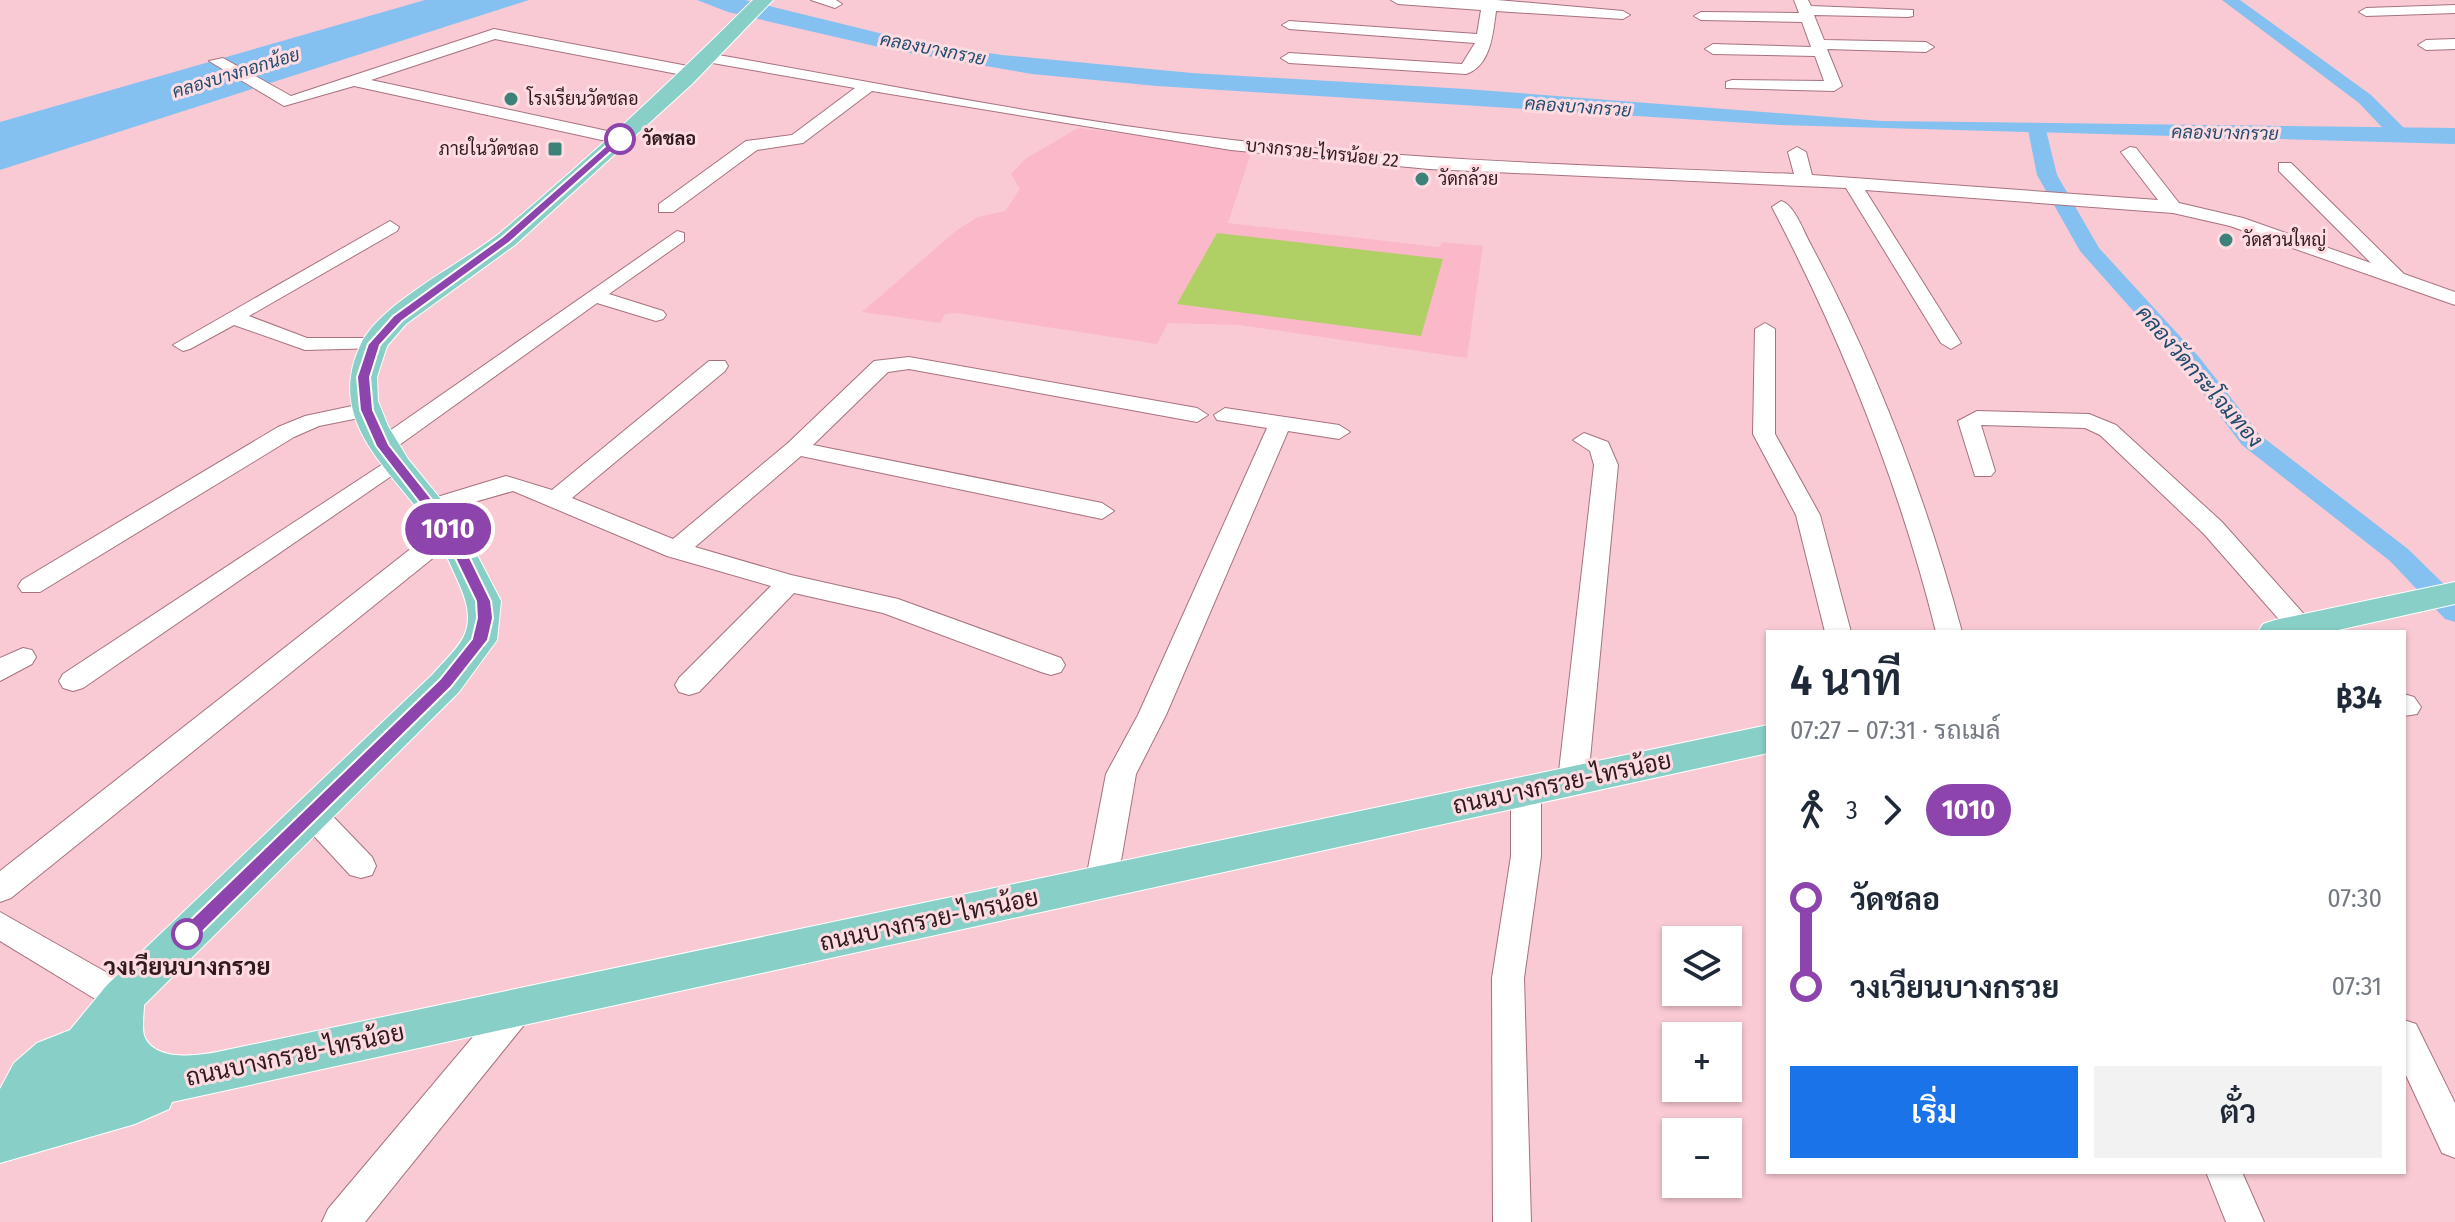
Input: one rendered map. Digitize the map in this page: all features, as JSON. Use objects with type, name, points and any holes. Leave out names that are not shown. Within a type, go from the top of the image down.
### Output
[{"type":"main road","points":[[13,1107],[59,1105],[86,1067],[122,998],[446,683],[480,640],[485,618],[484,601],[441,518],[389,454],[366,410],[363,377],[374,344],[397,318],[506,240],[700,65],[764,0]]},
{"type":"main road","points":[[2307,628],[2455,593]]},
{"type":"main road","name":"ถนนบางกรวย-ไทรน้อย","points":[[86,1067],[185,1079],[1766,739]]},
{"type":"main road","points":[[122,998],[120,1039],[134,1060],[185,1079]]},
{"type":"main road","points":[[0,1141],[135,1103],[185,1079]]},
{"type":"street","points":[[818,0],[835,4]]},
{"type":"street","points":[[1398,0],[1490,3],[1623,15]]},
{"type":"street","points":[[1289,58],[1466,69],[1474,63],[1483,39],[1490,3]]},
{"type":"street","points":[[1701,16],[1804,9],[1908,13]]},
{"type":"street","points":[[1732,85],[1834,86],[1804,9]]},
{"type":"street","points":[[2366,12],[2455,9]]},
{"type":"street","points":[[1289,25],[1483,39]]},
{"type":"street","name":"บางกรวย-ไทรน้อย 22","points":[[217,61],[284,101],[292,101],[494,34],[700,65],[870,85],[1141,133],[1244,146],[1555,172],[1804,180],[2173,207],[2236,222],[2404,284],[2455,299]]},
{"type":"street","points":[[2426,45],[2455,44]]},
{"type":"street","points":[[1713,49],[1926,47]]},
{"type":"street","points":[[357,81],[620,139]]},
{"type":"street","points":[[666,208],[752,145],[797,139],[870,85]]},
{"type":"street","points":[[1797,152],[1804,180]]},
{"type":"street","points":[[2130,152],[2173,207]]},
{"type":"street","points":[[2285,167],[2404,284]]},
{"type":"street","points":[[1852,183],[1951,343]]},
{"type":"street","points":[[1781,207],[1839,317],[1879,414],[1908,493],[1948,630]]},
{"type":"street","points":[[183,345],[390,227]]},
{"type":"street","points":[[73,681],[389,454],[594,296],[677,237]]},
{"type":"street","points":[[594,296],[656,315]]},
{"type":"street","points":[[232,317],[305,344],[374,344]]},
{"type":"street","points":[[1765,329],[1764,434],[1808,515],[1837,630]]},
{"type":"street","points":[[676,550],[796,448],[882,366],[891,363],[909,363],[1197,415]]},
{"type":"street","points":[[554,500],[717,366]]},
{"type":"street","points":[[31,586],[286,432],[313,421],[366,410]]},
{"type":"street","points":[[1225,415],[1339,432]]},
{"type":"street","points":[[1983,471],[1968,429],[1969,421],[1977,418],[2098,423],[2123,441],[2205,520],[2307,628]]},
{"type":"street","points":[[1101,884],[1121,774],[1152,715],[1280,423]]},
{"type":"street","points":[[1573,780],[1606,465],[1600,447],[1584,440]]},
{"type":"street","points":[[796,448],[1102,511]]},
{"type":"street","points":[[0,889],[441,518],[506,483],[517,484],[676,550],[789,583],[889,605],[1051,665]]},
{"type":"street","points":[[689,685],[789,583]]},
{"type":"street","points":[[1512,1222],[1508,978],[1526,856],[1526,791]]},
{"type":"street","points":[[312,814],[361,866]]},
{"type":"street","points":[[0,925],[122,998]]},
{"type":"street","points":[[341,1222],[516,1010]]},
{"type":"street","points":[[2406,1039],[2455,1141]]},
{"type":"street","points":[[2225,1174],[2245,1222]]},
{"type":"shaded area","points":[[1078,128],[1252,150],[1228,223],[1439,247],[1443,242],[1483,246],[1467,358],[1239,325],[1168,323],[1157,344],[956,313],[945,314],[940,323],[862,312],[957,230],[978,217],[1005,211],[1020,189],[1011,174],[1025,159]]},
{"type":"green space","points":[[1217,233],[1443,259],[1421,336],[1177,304]]},
{"type":"water","name":"คลองบางกอกน้อย","points":[[425,0],[529,0],[0,170],[0,122]]},
{"type":"water","name":"คลองบางกรวย","points":[[697,0],[745,0],[920,43],[1002,55],[1192,73],[1466,89],[1882,121],[2455,128],[2455,144],[1780,125],[1157,86],[1032,74],[892,50],[728,12]]},
{"type":"waterway","points":[[2230,0],[2365,99],[2402,137]]},
{"type":"waterway","name":"คลองวัดกระโจมทอง","points":[[2037,130],[2047,175],[2090,251],[2191,362],[2251,440],[2399,555],[2455,612]]},
{"type":"bus line","name":"1010","points":[[187,934],[446,683],[480,640],[485,618],[484,601],[450,531],[383,446],[366,410],[363,377],[374,344],[397,318],[506,240],[620,139]]},
{"type":"place","name":"โรงเรียนวัดชลอ","points":[[511,99]]},
{"type":"place","name":"วัดชลอ","points":[[620,139]]},
{"type":"place","name":"ภายในวัดชลอ","points":[[555,149]]},
{"type":"place","name":"วัดกล้วย","points":[[1422,179]]},
{"type":"place","name":"วัดสวนใหญ่","points":[[2226,240]]},
{"type":"place","name":"วงเวียนบางกรวย","points":[[187,934]]}]
